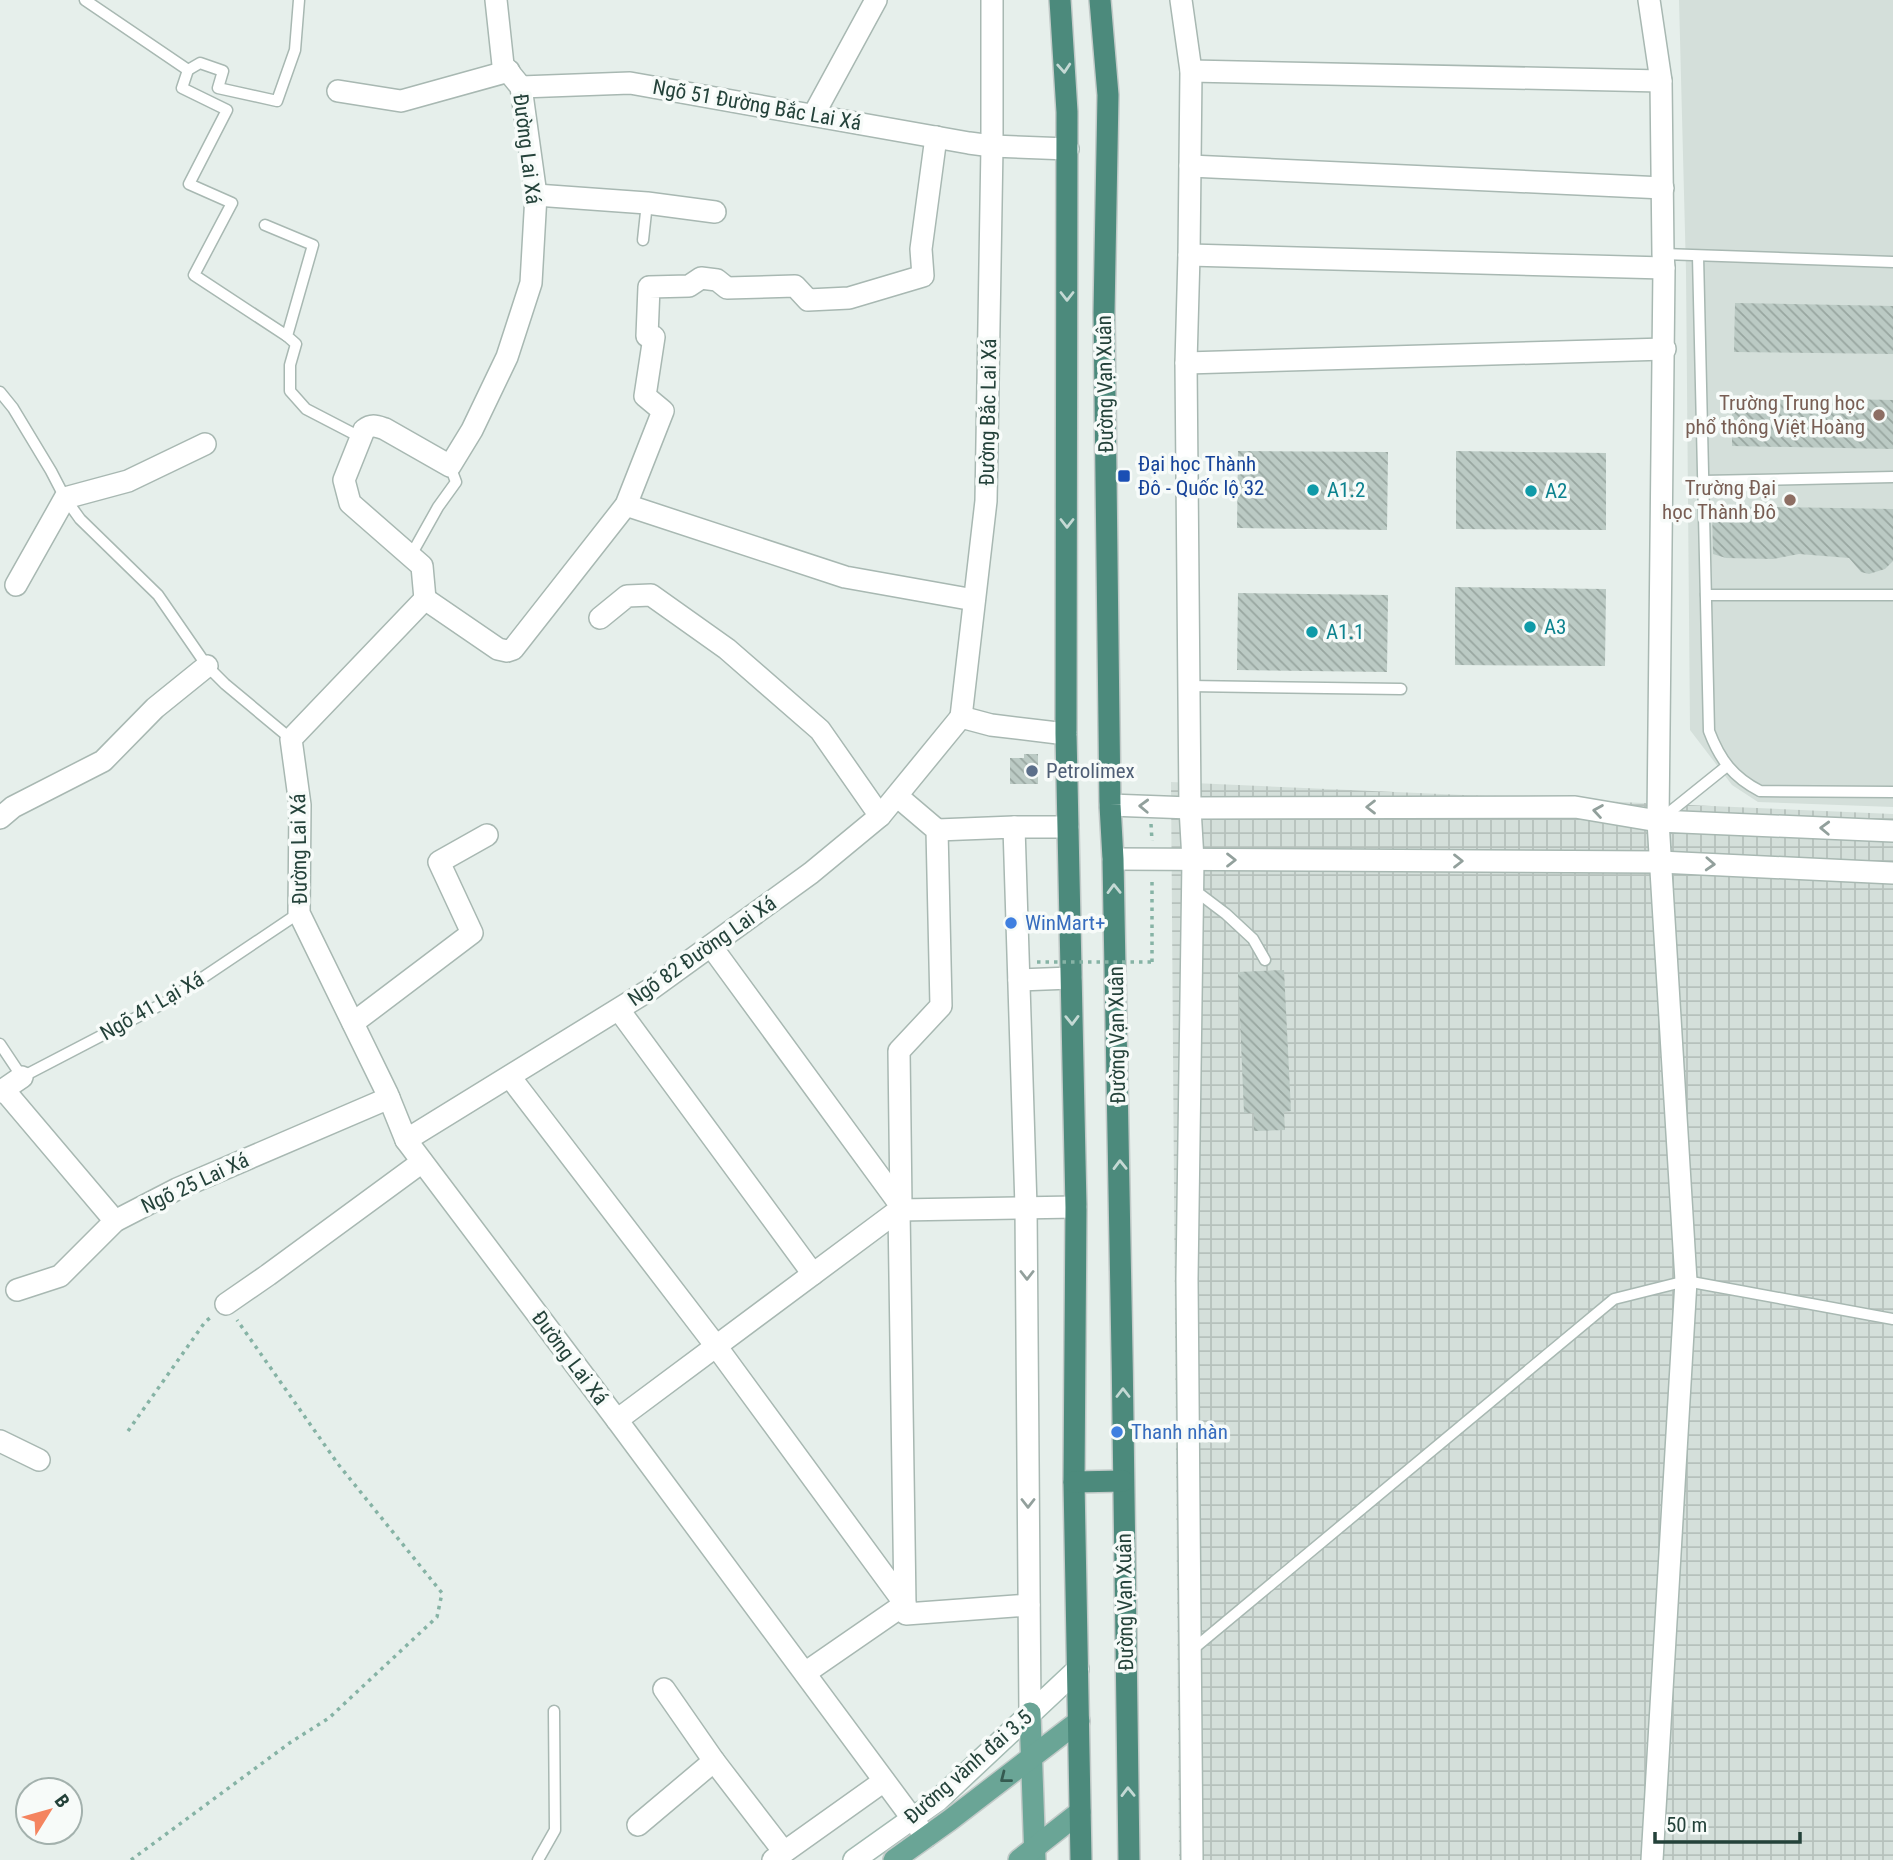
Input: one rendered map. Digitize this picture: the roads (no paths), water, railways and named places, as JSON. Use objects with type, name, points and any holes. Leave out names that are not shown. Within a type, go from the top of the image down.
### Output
[{"type":"highway","name":"Đường Vạn Xuân","points":[[1060,0],[1068,113],[1066,734],[1076,1207],[1074,1482],[1081,1860]]},
{"type":"highway","name":"Đường Vạn Xuân","points":[[1100,0],[1108,95],[1104,313],[1110,805],[1124,1368],[1123,1481],[1129,1860]]},
{"type":"highway","points":[[1074,1482],[1123,1481]]},
{"type":"main road","points":[[1030,1713],[1030,1856]]},
{"type":"main road","name":"Đường vành đai 3.5","points":[[894,1860],[1079,1721]]},
{"type":"main road","points":[[1030,1856],[1080,1812]]},
{"type":"street","name":"Đường Lai Xá","points":[[450,466],[472,430],[507,357],[531,283],[536,195],[515,79],[503,65],[496,0]]},
{"type":"street","points":[[814,114],[876,0]]},
{"type":"street","name":"Đường Bắc Lai Xá","points":[[961,717],[986,501],[992,0]]},
{"type":"street","points":[[1181,0],[1191,71],[1185,363],[1190,807],[1194,860],[1187,1279],[1192,1860]]},
{"type":"street","points":[[1649,0],[1661,81],[1664,261],[1658,821],[1686,1281],[1652,1860]]},
{"type":"street","points":[[1191,71],[1661,81]]},
{"type":"street","name":"Ngõ 51 Đường Bắc Lai Xá","points":[[338,91],[401,101],[515,79],[629,83],[992,146],[1068,149]]},
{"type":"street","points":[[425,599],[498,649],[513,649],[626,505],[663,411],[645,396],[651,336],[649,287],[689,286],[701,278],[717,280],[727,288],[794,286],[808,300],[849,298],[923,276],[921,249],[936,137]]},
{"type":"street","points":[[1190,166],[1663,188]]},
{"type":"street","points":[[536,195],[715,212]]},
{"type":"street","points":[[1189,255],[1664,261]]},
{"type":"street","points":[[1185,363],[1664,349]]},
{"type":"street","points":[[291,739],[425,599],[422,566],[350,503],[344,480],[364,430],[376,425],[450,466]]},
{"type":"street","points":[[16,585],[65,498],[128,481],[205,444]]},
{"type":"street","points":[[626,505],[845,577],[974,600]]},
{"type":"street","points":[[600,618],[627,596],[650,595],[727,649],[820,730],[880,816]]},
{"type":"street","points":[[4,806],[103,761],[155,708],[207,666]]},
{"type":"street","points":[[961,717],[991,725],[1066,734]]},
{"type":"street","name":"Ngõ 82 Đường Lai Xá","points":[[407,1140],[619,1010],[811,873],[880,816],[961,717]]},
{"type":"street","name":"Đường Lai Xá","points":[[291,739],[300,805],[299,914],[407,1140],[926,1837]]},
{"type":"street","points":[[897,796],[937,830],[1068,827]]},
{"type":"street","points":[[1110,805],[1575,807],[1658,821],[1893,831]]},
{"type":"street","points":[[1014,827],[1026,1207],[1030,1713]]},
{"type":"street","points":[[937,830],[941,1006],[899,1051],[906,1614],[1029,1605]]},
{"type":"street","points":[[353,1023],[472,933],[439,862],[487,835]]},
{"type":"street","points":[[1113,859],[1660,862],[1893,873]]},
{"type":"street","points":[[711,946],[900,1208]]},
{"type":"street","points":[[1019,980],[1071,978]]},
{"type":"street","points":[[619,1010],[813,1273]]},
{"type":"street","name":"Ngõ 41 Lại Xá","points":[[2,1091],[22,1077]]},
{"type":"street","points":[[510,1077],[716,1346],[905,1604]]},
{"type":"street","points":[[2,1091],[115,1221]]},
{"type":"street","name":"Ngõ 25 Lai Xá","points":[[17,1290],[60,1276],[115,1221],[177,1189],[388,1098]]},
{"type":"street","points":[[226,1304],[422,1162]]},
{"type":"street","points":[[617,1420],[900,1208],[1076,1207]]},
{"type":"street","points":[[0,1441],[38,1460]]},
{"type":"street","points":[[804,1672],[905,1604]]},
{"type":"street","name":"Đường vành đai 3.5","points":[[854,1860],[937,1801],[1078,1669]]},
{"type":"street","points":[[664,1689],[779,1856],[884,1781]]},
{"type":"street","points":[[638,1825],[714,1761]]},
{"type":"lane","points":[[85,0],[188,70]]},
{"type":"lane","points":[[299,0],[295,50],[277,100],[218,88],[223,71],[200,63],[188,70],[182,88],[227,110],[189,184],[232,203],[194,275],[296,344],[290,365],[290,391],[306,409],[360,437]]},
{"type":"lane","points":[[643,240],[647,204]]},
{"type":"lane","points":[[265,225],[313,245],[287,336]]},
{"type":"lane","points":[[1664,261],[1698,256],[1893,262]]},
{"type":"lane","points":[[1698,256],[1709,731],[1716,750],[1727,766],[1745,783],[1760,791],[1893,792]]},
{"type":"lane","points":[[0,392],[13,408],[80,519],[158,595],[207,666],[291,739]]},
{"type":"lane","points":[[410,556],[456,482],[450,466]]},
{"type":"lane","points":[[1703,481],[1893,477]]},
{"type":"lane","points":[[1706,595],[1893,595]]},
{"type":"lane","points":[[1189,686],[1401,689]]},
{"type":"lane","points":[[1658,821],[1727,766]]},
{"type":"lane","points":[[1193,889],[1226,914],[1252,939],[1265,960]]},
{"type":"lane","name":"Ngõ 41 Lại Xá","points":[[22,1077],[168,1001],[299,914]]},
{"type":"lane","points":[[0,1044],[22,1077]]},
{"type":"lane","points":[[1189,1652],[1614,1299],[1686,1281],[1893,1319]]},
{"type":"lane","points":[[538,1860],[555,1830],[554,1711]]},
{"type":"place","name":"Trường Trung học phổ thông Việt Hoàng","points":[[1879,415]]},
{"type":"place","name":"Đại học Thành Đô - Quốc lộ 32","points":[[1124,476]]},
{"type":"place","name":"A1.2","points":[[1313,490]]},
{"type":"place","name":"A2","points":[[1531,491]]},
{"type":"place","name":"Trường Đại học Thành Đô","points":[[1790,500]]},
{"type":"place","name":"A3","points":[[1530,627]]},
{"type":"place","name":"A1.1","points":[[1312,632]]},
{"type":"place","name":"Petrolimex","points":[[1032,771]]},
{"type":"place","name":"WinMart+","points":[[1011,923]]},
{"type":"place","name":"Thanh nhàn","points":[[1117,1432]]}]
